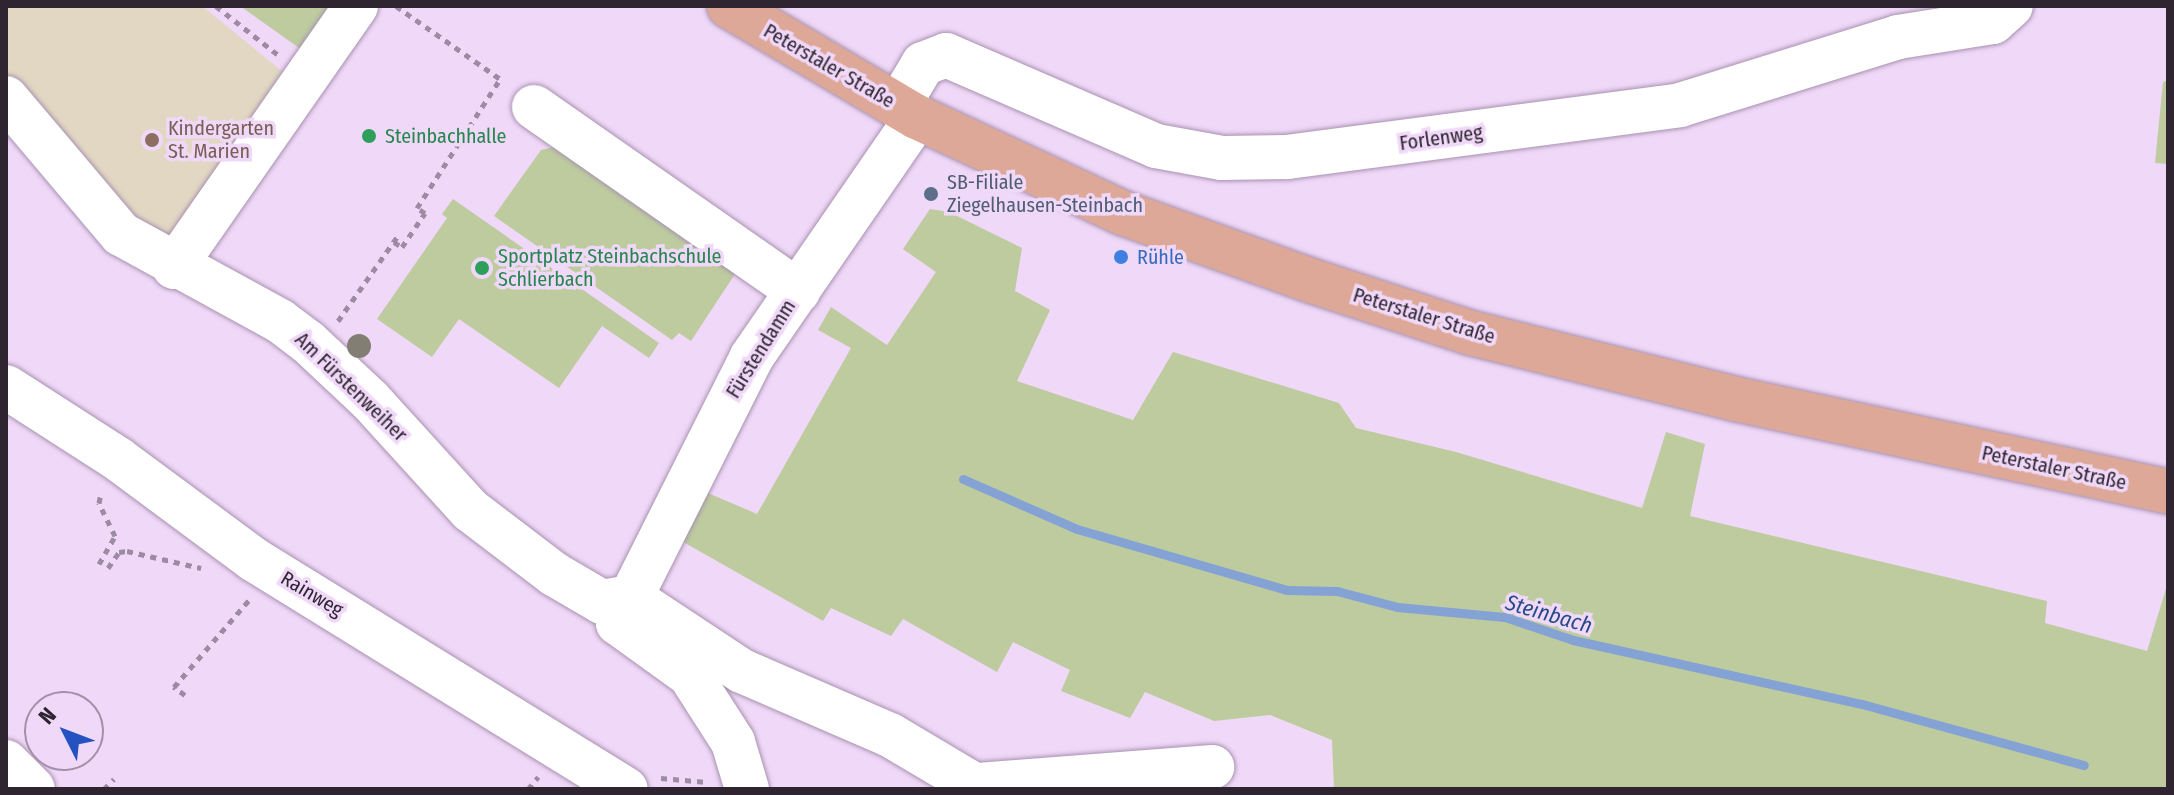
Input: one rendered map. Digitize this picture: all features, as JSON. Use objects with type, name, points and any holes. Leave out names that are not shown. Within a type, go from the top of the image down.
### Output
[{"type":"main road","name":"Peterstaler Straße","points":[[729,6],[908,112],[1123,213],[1471,333],[1736,399],[2168,492]]},
{"type":"street","points":[[174,267],[356,6]]},
{"type":"street","name":"Forlenweg","points":[[908,112],[923,64],[946,55],[1156,146],[1222,158],[1287,157],[1680,105],[1898,37],[1993,22],[2011,6]]},
{"type":"street","name":"Am Fürstenweiher","points":[[6,98],[100,215],[174,267],[280,321],[318,350],[487,525],[591,599],[611,603],[630,597]]},
{"type":"street","points":[[534,107],[798,291]]},
{"type":"street","name":"Fürstendamm","points":[[630,597],[738,381],[798,291],[908,112]]},
{"type":"street","name":"Rainweg","points":[[6,387],[141,475],[253,559],[639,783]]},
{"type":"street","points":[[731,786],[733,742],[690,675],[618,623],[630,597],[742,671],[890,735],[980,787],[1212,767]]},
{"type":"street","points":[[6,762],[33,789]]},
{"type":"path","points":[[216,6],[307,77]]},
{"type":"path","points":[[318,350],[396,239],[402,247],[425,213],[417,208],[500,79],[396,6]]},
{"type":"path","points":[[99,564],[115,536],[99,496],[105,489],[125,490],[141,475]]},
{"type":"path","points":[[108,568],[119,552],[127,551],[203,569],[214,578]]},
{"type":"path","points":[[185,695],[174,687],[257,590]]},
{"type":"path","points":[[104,789],[114,779]]},
{"type":"path","points":[[639,783],[731,786]]},
{"type":"shaded area","name":"Kindergarten St. Marien","points":[[6,6],[202,6],[289,77],[170,243],[120,208],[6,73]]},
{"type":"green space","points":[[240,6],[333,6],[302,50]]},
{"type":"green space","points":[[2168,80],[2168,164],[2155,163],[2163,82]]},
{"type":"green space","points":[[565,144],[739,268],[691,341],[679,333],[672,340],[494,216],[541,150]]},
{"type":"green space","name":"Sportplatz Steinbachschule Schlierbach","points":[[453,199],[659,343],[649,358],[602,326],[559,388],[459,319],[432,357],[377,319],[447,218],[442,214]]},
{"type":"green space","points":[[930,209],[949,212],[1022,248],[1015,291],[1050,310],[1017,381],[1133,420],[1173,352],[1339,403],[1356,428],[1456,452],[1642,508],[1666,432],[1705,444],[1690,516],[2047,601],[2045,623],[2147,651],[2168,582],[2168,789],[1334,789],[1332,740],[1270,715],[1214,721],[1145,692],[1130,718],[1061,691],[1070,670],[1013,642],[997,672],[903,619],[891,636],[831,608],[823,621],[678,539],[701,490],[757,514],[851,348],[818,330],[831,307],[887,345],[936,272],[903,249]]},
{"type":"waterway","name":"Steinbach","points":[[963,479],[1077,529],[1287,590],[1337,591],[1397,607],[1505,617],[1573,640],[1862,704],[2084,765]]},
{"type":"place","name":"Steinbachhalle","points":[[369,136]]},
{"type":"place","name":"Kindergarten St. Marien","points":[[152,140]]},
{"type":"place","name":"SB-Filiale Ziegelhausen-Steinbach","points":[[931,194]]},
{"type":"place","name":"Rühle","points":[[1121,257]]},
{"type":"place","name":"Sportplatz Steinbachschule Schlierbach","points":[[482,268]]}]
